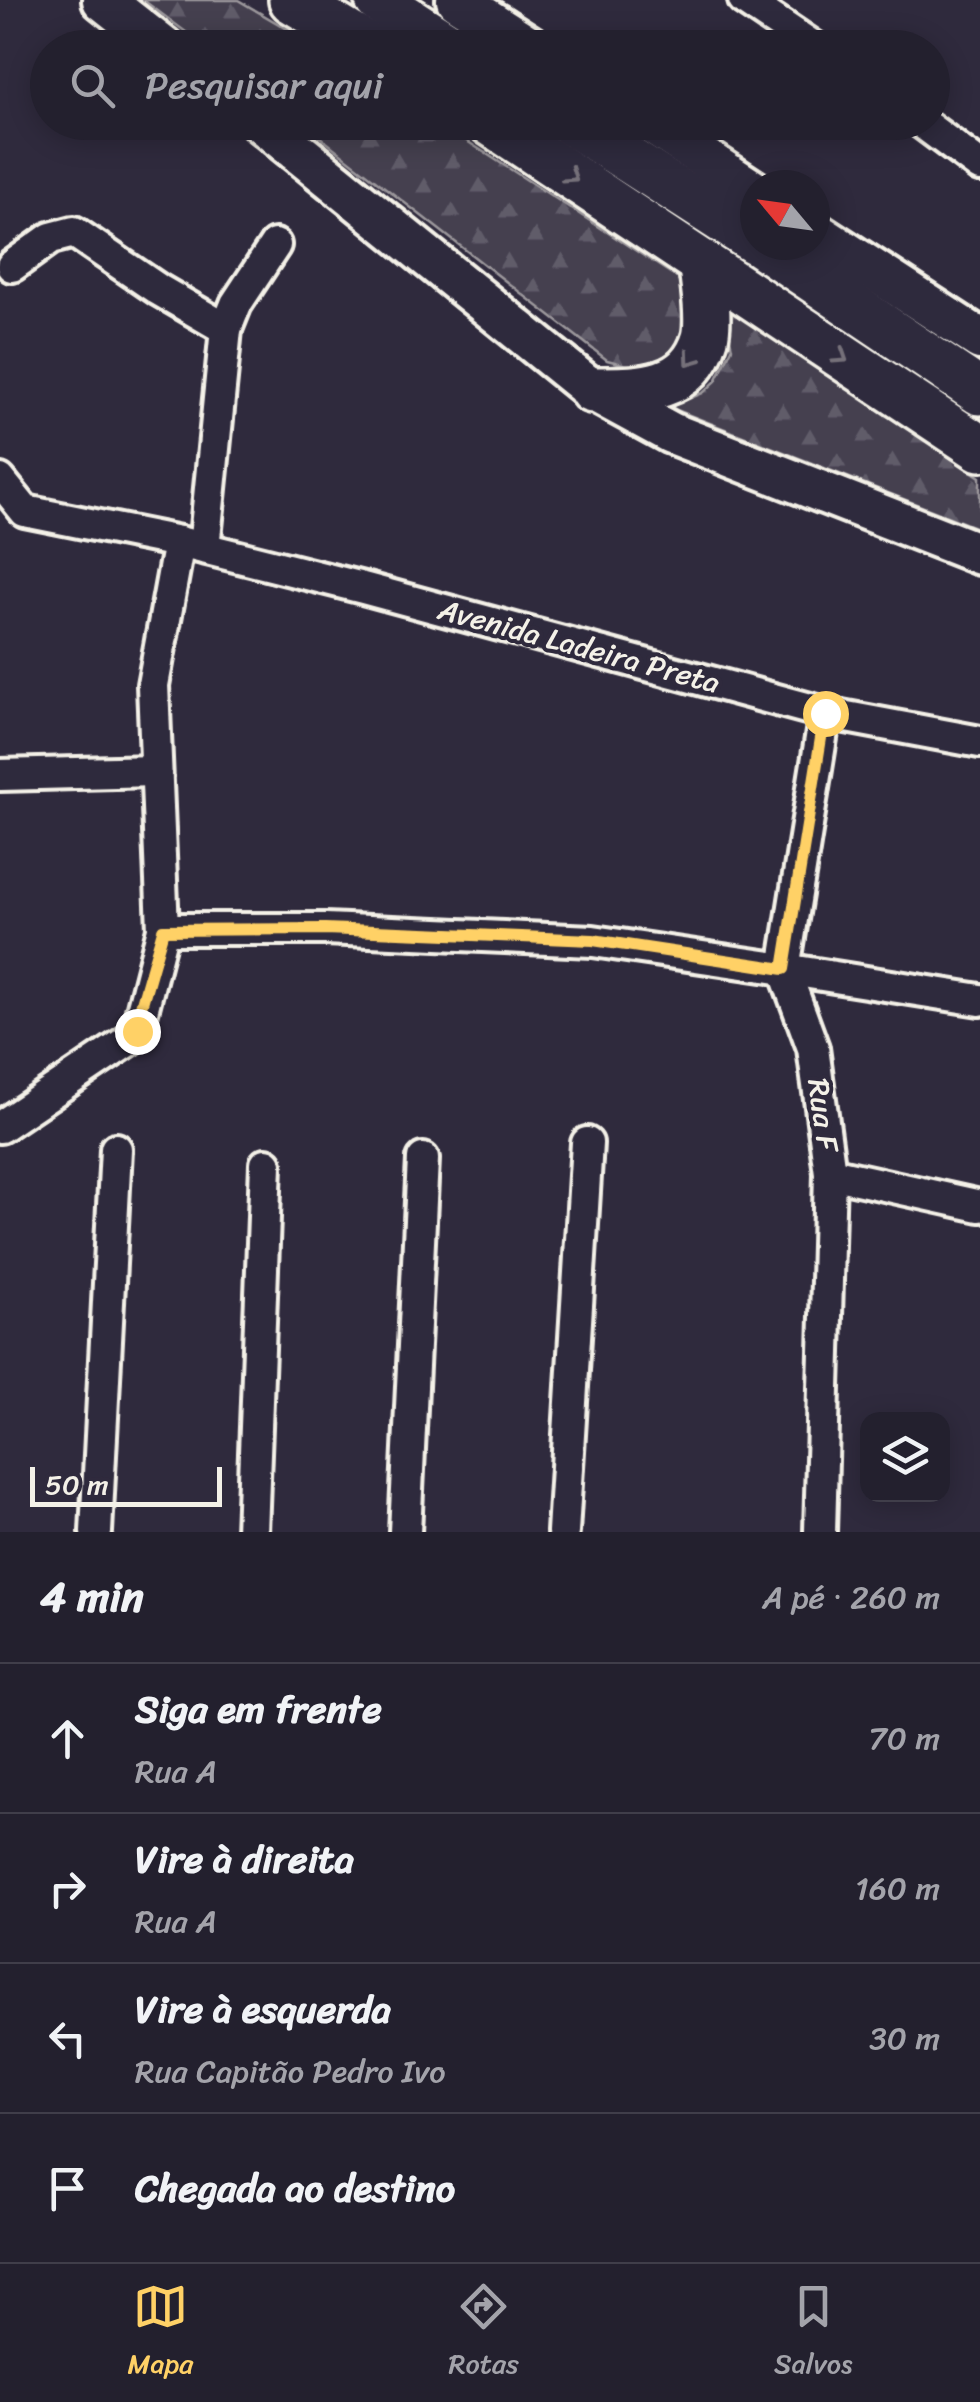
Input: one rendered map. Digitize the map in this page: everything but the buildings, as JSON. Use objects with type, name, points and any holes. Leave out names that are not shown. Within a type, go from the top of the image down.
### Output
[{"type":"highway","points":[[292,0],[341,30]]},
{"type":"highway","points":[[378,0],[424,30]]},
{"type":"highway","points":[[516,140],[980,448]]},
{"type":"highway","points":[[598,140],[740,231]]},
{"type":"highway","points":[[784,260],[980,392]]},
{"type":"highway","points":[[592,390],[644,390],[667,383],[684,371],[698,355],[705,337],[702,266]]},
{"type":"main road","points":[[103,0],[141,30]]},
{"type":"main road","points":[[456,0],[504,30]]},
{"type":"main road","points":[[283,140],[592,390],[706,448],[980,554]]},
{"type":"main road","points":[[676,140],[740,182]]},
{"type":"main road","points":[[830,242],[980,339]]},
{"type":"street","points":[[744,0],[788,30]]},
{"type":"street","points":[[945,140],[980,166]]},
{"type":"street","points":[[12,266],[51,238],[74,232],[159,290],[226,328]]},
{"type":"street","points":[[0,1127],[132,1038],[163,930],[153,685],[192,546],[226,328],[236,304],[276,245]]},
{"type":"street","points":[[0,480],[12,510]]},
{"type":"street","name":"Avenida Ladeira Preta","points":[[12,510],[192,546],[825,713],[980,742]]},
{"type":"street","points":[[784,969],[825,713]]},
{"type":"street","points":[[0,774],[154,771]]},
{"type":"street","points":[[163,930],[325,929],[593,940],[980,1000]]},
{"type":"street","name":"Rua F","points":[[784,969],[813,1048],[830,1173],[980,1206]]},
{"type":"street","points":[[564,1532],[588,1143]]},
{"type":"street","points":[[96,1532],[116,1149]]},
{"type":"street","points":[[405,1532],[423,1159]]},
{"type":"street","points":[[252,1532],[266,1164]]},
{"type":"street","points":[[820,1532],[830,1173]]},
{"type":"green space","points":[[143,0],[238,0],[289,30],[183,30]]},
{"type":"green space","points":[[324,140],[465,140],[678,278],[691,331],[669,356],[646,370],[607,360]]},
{"type":"green space","points":[[723,305],[980,477],[980,529],[669,407],[703,393],[716,381],[732,348]]},
{"type":"route","points":[[137,1031],[163,930],[325,929],[593,940],[784,969],[825,713]]}]
